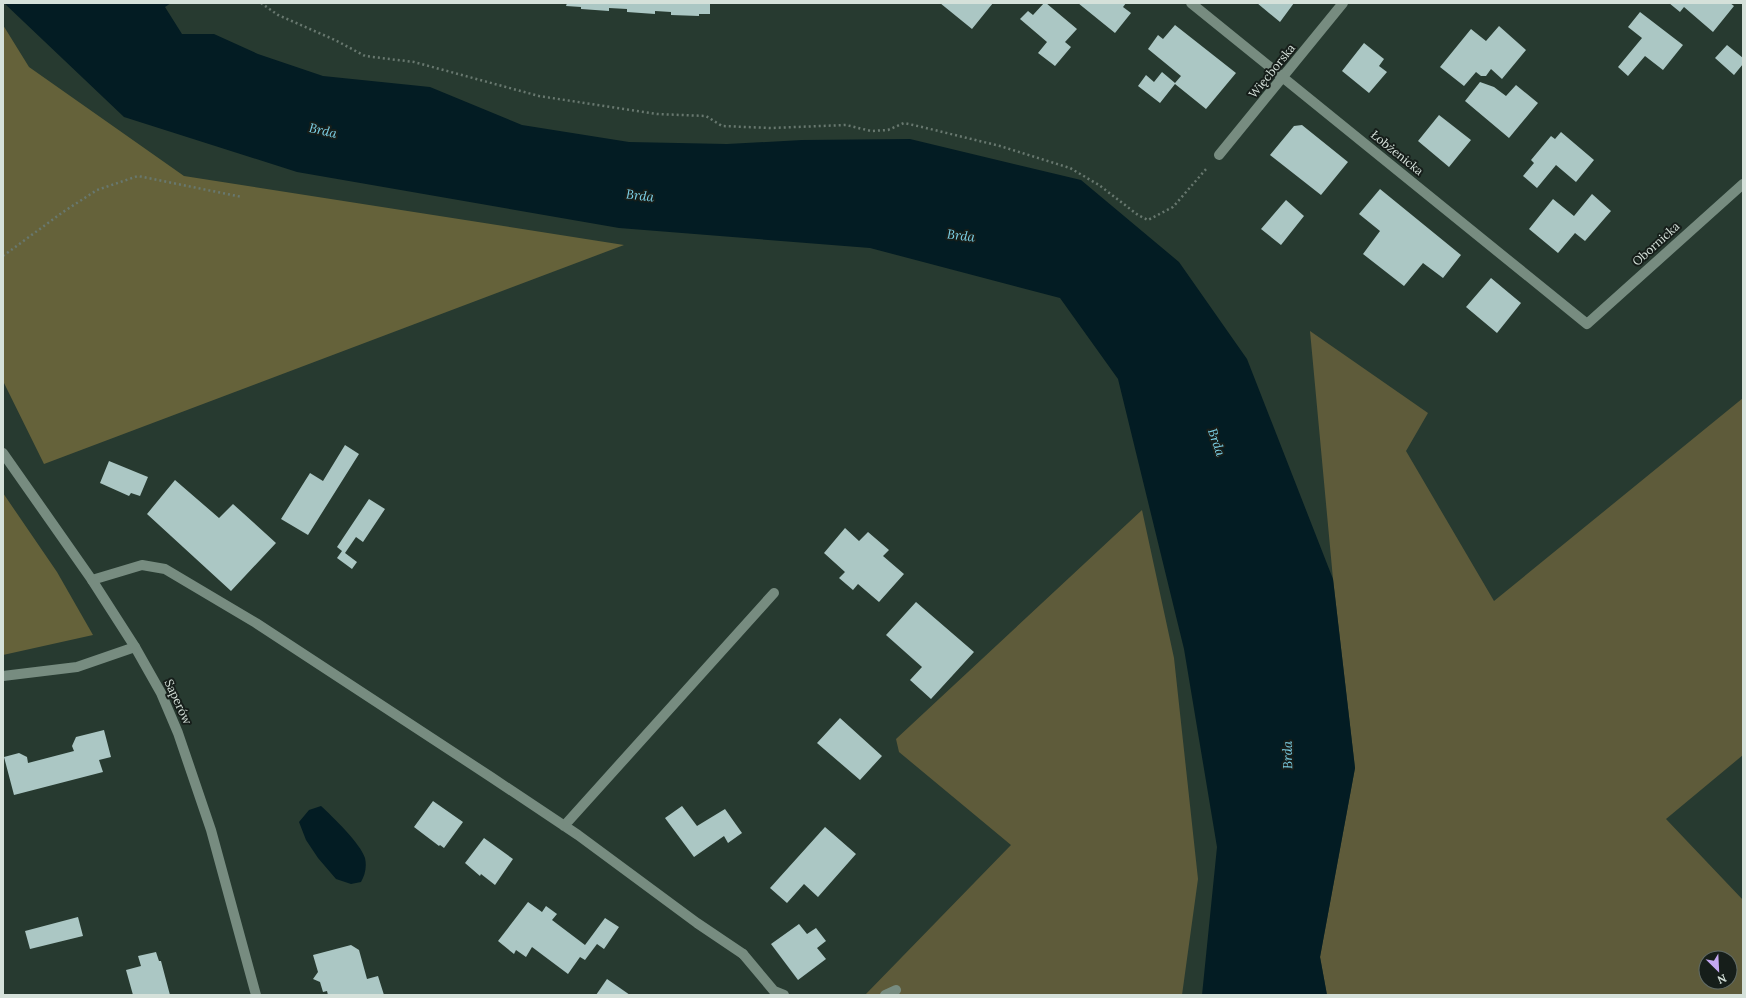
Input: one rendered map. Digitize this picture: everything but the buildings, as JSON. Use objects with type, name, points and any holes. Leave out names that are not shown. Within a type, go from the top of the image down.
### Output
[{"type":"street","name":"Łobżenicka","points":[[1191,3],[1587,324]]},
{"type":"street","name":"Więcborska","points":[[1219,155],[1343,3]]},
{"type":"street","name":"Obornicka","points":[[1587,324],[1743,184]]},
{"type":"street","name":"Saperów","points":[[3,453],[92,580],[135,647],[160,694],[178,733],[211,830],[256,995]]},
{"type":"street","points":[[92,580],[142,565],[165,568],[256,623],[564,826],[697,923],[743,954],[774,991],[784,995]]},
{"type":"street","points":[[564,826],[774,593]]},
{"type":"street","points":[[3,676],[77,667],[135,647]]},
{"type":"street","points":[[885,995],[896,990]]},
{"type":"path","points":[[261,3],[278,15],[335,40],[365,56],[414,62],[539,96],[657,114],[706,116],[722,126],[771,128],[846,125],[871,131],[888,130],[904,124],[922,126],[1000,146],[1070,168],[1099,186],[1138,215],[1148,220],[1173,207],[1219,155]]},
{"type":"path","points":[[3,256],[63,212],[97,190],[138,176],[242,197]]},
{"type":"shaded area","points":[[3,25],[29,67],[184,176],[624,245],[44,464],[3,381]]},
{"type":"shaded area","points":[[1310,331],[1428,413],[1406,451],[1494,601],[1743,398],[1743,755],[1666,819],[1743,900],[1743,995],[1327,995],[1320,957],[1355,768],[1333,579]]},
{"type":"shaded area","points":[[3,493],[57,572],[93,635],[3,655]]},
{"type":"shaded area","points":[[1142,510],[1174,658],[1198,879],[1182,995],[865,995],[1011,845],[899,752],[896,739]]},
{"type":"water","name":"Brda","points":[[4,3],[171,3],[165,7],[182,34],[214,34],[258,54],[323,76],[430,87],[522,125],[629,142],[727,144],[802,140],[910,139],[1081,180],[1179,262],[1247,359],[1333,579],[1355,768],[1320,957],[1327,995],[1202,995],[1217,847],[1184,649],[1118,379],[1060,298],[870,248],[619,228],[297,172],[124,117]]},
{"type":"water","points":[[321,806],[346,830],[362,852],[366,861],[366,868],[361,882],[351,884],[336,879],[318,858],[306,840],[299,822],[309,810]]}]
